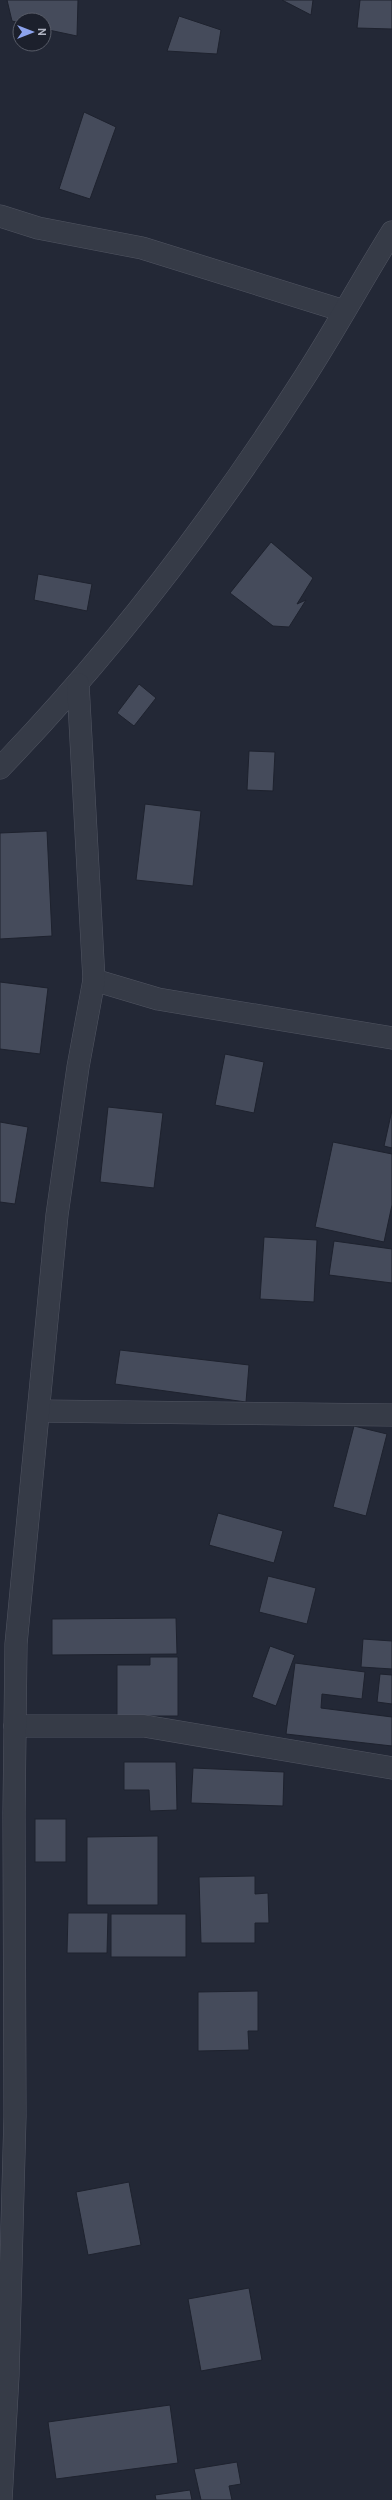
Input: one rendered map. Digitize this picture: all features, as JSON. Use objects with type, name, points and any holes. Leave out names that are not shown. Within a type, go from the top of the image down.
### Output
[{"type":"street","points":[[0,216],[38,228],[142,248],[344,311]]},
{"type":"street","points":[[0,768],[78,684],[180,560],[305,378],[392,232]]},
{"type":"street","points":[[1,2500],[8,2375],[15,2116],[16,1644],[40,1411],[57,1215],[78,1067],[94,980],[78,684]]},
{"type":"street","points":[[94,980],[158,999],[244,1015],[359,1031],[392,1038]]},
{"type":"street","points":[[40,1411],[392,1415]]},
{"type":"street","points":[[15,1726],[144,1726],[392,1768]]},
{"type":"building","points":[[7,0],[78,0],[77,36],[52,31],[52,12],[12,12],[12,21]]},
{"type":"building","points":[[282,0],[313,0],[311,15]]},
{"type":"building","points":[[360,0],[392,0],[392,29],[357,28]]},
{"type":"building","points":[[179,16],[221,30],[217,54],[167,51]]},
{"type":"building","points":[[84,112],[116,127],[90,199],[59,189]]},
{"type":"building","points":[[271,542],[313,578],[297,604],[306,600],[289,627],[273,626],[230,593]]},
{"type":"building","points":[[38,574],[92,584],[87,611],[34,600]]},
{"type":"building","points":[[139,684],[156,698],[134,726],[117,713]]},
{"type":"building","points":[[249,751],[275,752],[273,791],[247,790]]},
{"type":"building","points":[[145,804],[201,811],[193,886],[136,880]]},
{"type":"building","points":[[47,831],[52,936],[0,939],[0,833]]},
{"type":"building","points":[[0,982],[48,988],[40,1054],[0,1049]]},
{"type":"building","points":[[225,1054],[264,1062],[254,1113],[215,1105]]},
{"type":"building","points":[[108,1107],[163,1113],[154,1188],[100,1182]]},
{"type":"building","points":[[392,1110],[392,1148],[384,1146]]},
{"type":"building","points":[[0,1122],[28,1127],[15,1204],[0,1202]]},
{"type":"building","points":[[333,1142],[392,1154],[392,1205],[384,1242],[315,1227]]},
{"type":"building","points":[[264,1237],[317,1240],[314,1302],[260,1299]]},
{"type":"building","points":[[334,1241],[392,1249],[392,1283],[329,1275]]},
{"type":"building","points":[[120,1350],[249,1365],[246,1402],[115,1384]]},
{"type":"building","points":[[354,1426],[387,1434],[366,1516],[333,1507]]},
{"type":"building","points":[[218,1513],[283,1531],[274,1563],[209,1545]]},
{"type":"building","points":[[268,1576],[316,1588],[307,1624],[259,1612]]},
{"type":"building","points":[[176,1618],[177,1654],[52,1655],[52,1619]]},
{"type":"building","points":[[363,1639],[392,1641],[392,1669],[361,1667]]},
{"type":"building","points":[[270,1646],[295,1655],[276,1706],[252,1697]]},
{"type":"building","points":[[150,1657],[178,1657],[178,1716],[117,1716],[117,1665],[150,1665]]},
{"type":"building","points":[[295,1663],[365,1672],[362,1699],[322,1694],[321,1708],[392,1717],[392,1746],[286,1734]]},
{"type":"building","points":[[380,1674],[392,1675],[392,1704],[377,1702]]},
{"type":"building","points":[[124,1762],[176,1762],[177,1810],[150,1811],[149,1790],[124,1790]]},
{"type":"building","points":[[193,1768],[284,1772],[283,1806],[191,1803]]},
{"type":"building","points":[[35,1819],[66,1819],[66,1862],[35,1862]]},
{"type":"building","points":[[158,1836],[158,1905],[87,1905],[87,1837]]},
{"type":"building","points":[[255,1876],[255,1894],[268,1893],[269,1923],[255,1923],[255,1943],[201,1943],[199,1877]]},
{"type":"building","points":[[68,1913],[108,1913],[107,1953],[67,1953]]},
{"type":"building","points":[[111,1914],[186,1914],[186,1957],[111,1957]]},
{"type":"building","points":[[258,1991],[258,2031],[248,2031],[249,2050],[198,2051],[198,1992]]},
{"type":"building","points":[[129,2182],[141,2245],[88,2255],[76,2192]]},
{"type":"building","points":[[249,2288],[262,2360],[201,2371],[188,2299]]},
{"type":"building","points":[[170,2405],[178,2463],[56,2479],[48,2422]]},
{"type":"building","points":[[237,2462],[241,2484],[229,2486],[232,2500],[201,2500],[194,2469]]},
{"type":"building","points":[[190,2490],[192,2500],[156,2500],[155,2495]]}]
